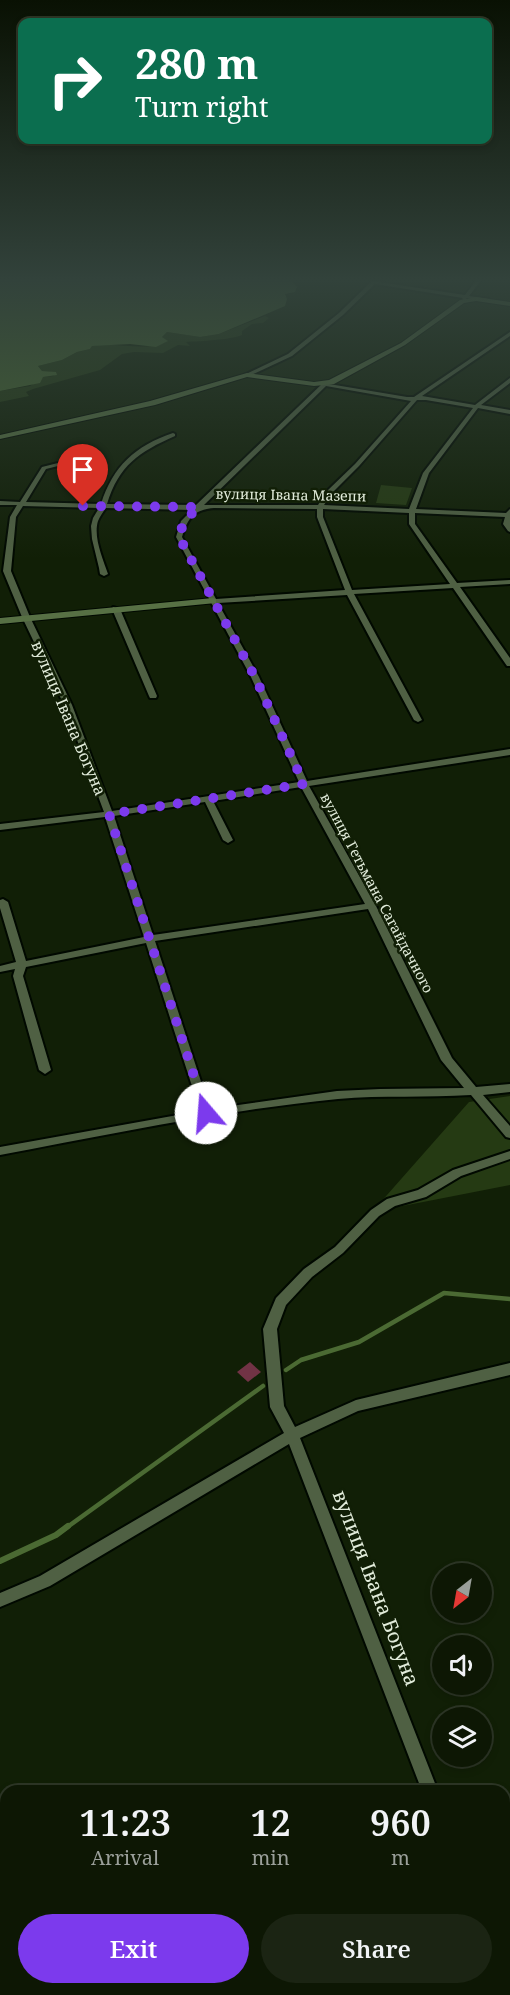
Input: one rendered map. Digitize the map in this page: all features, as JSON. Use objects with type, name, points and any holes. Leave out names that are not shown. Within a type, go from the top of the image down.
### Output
[{"type":"street","points":[[0,437],[152,403],[253,372]]},
{"type":"street","name":"вулиця Гетьмана Сагайдачного","points":[[351,372],[326,384],[184,521],[179,537],[255,677],[304,784],[371,906],[447,1060],[510,1134]]},
{"type":"street","points":[[418,720],[349,592],[320,517],[320,507],[329,492],[357,465],[415,399],[454,372]]},
{"type":"street","points":[[247,375],[326,384],[415,399],[478,405],[510,412]]},
{"type":"street","points":[[510,380],[478,405],[426,473],[412,510],[412,524],[458,586],[510,664]]},
{"type":"street","points":[[104,574],[99,557],[95,520],[104,507],[106,494],[121,466],[138,452],[173,435]]},
{"type":"street","name":"вулиця Івана Богуна","points":[[86,450],[72,461],[44,468],[19,505],[13,517],[7,571],[68,705],[109,814],[206,1113]]},
{"type":"street","name":"вулиця Івана Мазепи","points":[[0,503],[104,507],[320,507],[509,514]]},
{"type":"street","points":[[509,514],[506,524],[510,530]]},
{"type":"street","points":[[0,621],[213,601],[510,582]]},
{"type":"street","points":[[116,609],[153,696]]},
{"type":"street","points":[[0,827],[109,814],[510,752]]},
{"type":"street","points":[[208,799],[228,840]]},
{"type":"street","points":[[3,902],[22,965],[18,976],[45,1070]]},
{"type":"street","points":[[0,969],[149,939],[371,906]]},
{"type":"street","points":[[0,1151],[206,1113],[340,1095],[445,1090],[474,1093],[510,1088]]},
{"type":"street","name":"вулиця Івана Богуна","points":[[428,1785],[292,1435],[277,1407],[270,1329],[281,1302],[308,1273],[339,1250],[375,1212],[391,1202],[422,1194],[457,1173],[510,1155]]},
{"type":"street","points":[[0,1600],[45,1581],[292,1435],[356,1406],[510,1370]]},
{"type":"shaded area","points":[[0,372],[56,372],[57,375],[43,377],[40,383],[0,391]]},
{"type":"shaded area","points":[[51,372],[93,372],[33,389],[26,392],[29,396],[0,402],[0,391],[30,386],[43,377],[54,376]]},
{"type":"shaded area","points":[[381,485],[412,488],[406,505],[376,503]]},
{"type":"shaded area","points":[[510,1096],[510,1185],[372,1212],[469,1102]]},
{"type":"building","points":[[250,1362],[261,1372],[248,1382],[237,1372]]},
{"type":"waterway","points":[[286,1370],[301,1360],[359,1342],[444,1293],[510,1299]]},
{"type":"waterway","points":[[66,1528],[263,1386]]},
{"type":"waterway","points":[[0,1561],[56,1535],[68,1526]]},
{"type":"route","points":[[83,506],[199,507],[184,521],[179,537],[255,677],[304,784],[109,814],[206,1113]]}]
